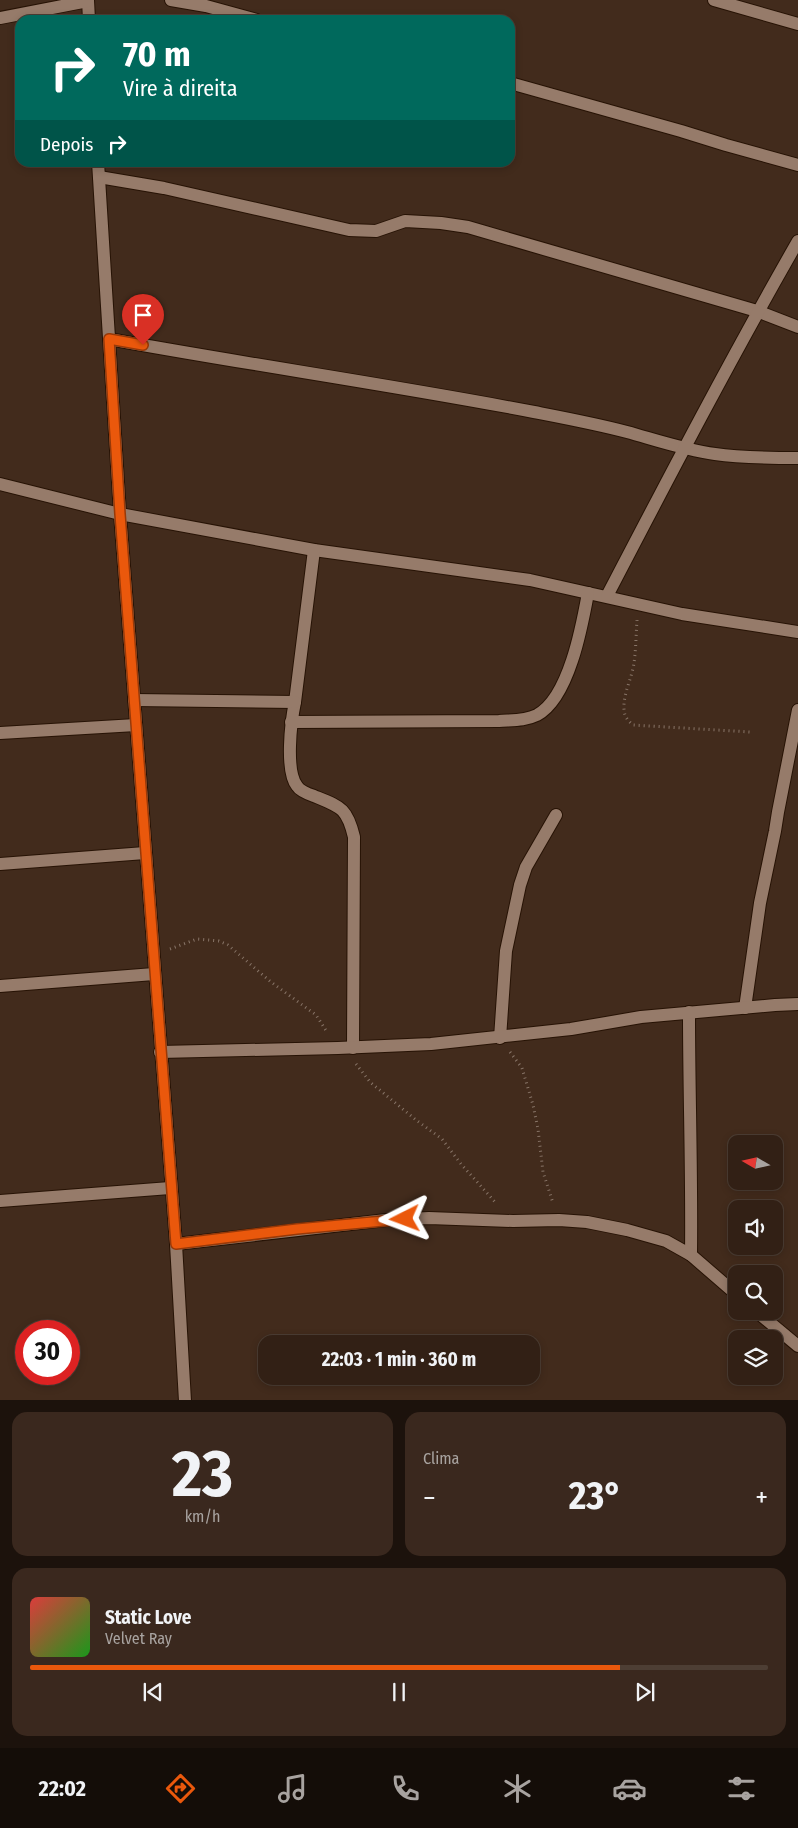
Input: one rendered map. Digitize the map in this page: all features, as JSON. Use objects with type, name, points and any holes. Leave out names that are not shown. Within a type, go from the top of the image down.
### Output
[{"type":"street","points":[[0,18],[88,0],[89,15]]},
{"type":"street","points":[[171,0],[206,6],[239,15]]},
{"type":"street","points":[[714,0],[798,24]]},
{"type":"street","points":[[515,84],[798,166]]},
{"type":"street","points":[[98,167],[120,514],[170,1188],[176,1244],[185,1400]]},
{"type":"street","points":[[99,177],[164,188],[349,230],[376,231],[406,221],[468,227],[757,312],[798,327]]},
{"type":"street","points":[[607,596],[757,312],[798,241]]},
{"type":"street","points":[[109,339],[228,361],[515,408],[624,431],[684,448],[729,456],[798,458]]},
{"type":"street","points":[[0,484],[120,514],[314,550],[530,580],[682,614],[798,632]]},
{"type":"street","points":[[314,550],[291,722],[290,775],[298,788],[342,809],[349,819],[354,837],[353,1048]]},
{"type":"street","points":[[291,722],[499,721],[525,719],[538,714],[548,705],[570,667],[581,631],[588,593]]},
{"type":"street","points":[[134,700],[295,702]]},
{"type":"street","points":[[745,1008],[760,903],[776,832],[778,812],[798,710]]},
{"type":"street","points":[[0,733],[136,725]]},
{"type":"street","points":[[500,1038],[506,951],[520,885],[526,867],[556,815]]},
{"type":"street","points":[[0,864],[146,853]]},
{"type":"street","points":[[0,986],[154,974]]},
{"type":"street","points":[[160,1052],[353,1048],[431,1044],[572,1029],[641,1017],[798,1004]]},
{"type":"street","points":[[689,1012],[689,1113],[692,1174],[691,1255]]},
{"type":"street","points":[[0,1201],[170,1188]]},
{"type":"street","points":[[176,1244],[386,1220],[438,1218],[587,1222],[627,1230],[666,1241],[691,1255],[728,1287]]},
{"type":"street","points":[[767,1320],[798,1346]]},
{"type":"path","points":[[639,604],[634,662],[624,699],[624,710],[627,719],[633,726],[750,732]]},
{"type":"path","points":[[153,956],[197,939],[219,941],[228,945],[270,982],[316,1016],[338,1048],[359,1066],[370,1082],[442,1139],[461,1164],[513,1221]]},
{"type":"path","points":[[500,1038],[522,1068],[538,1129],[542,1172],[558,1220]]},
{"type":"route","points":[[143,345],[109,339],[120,514],[170,1188],[176,1244],[358,1222],[405,1219]]}]
